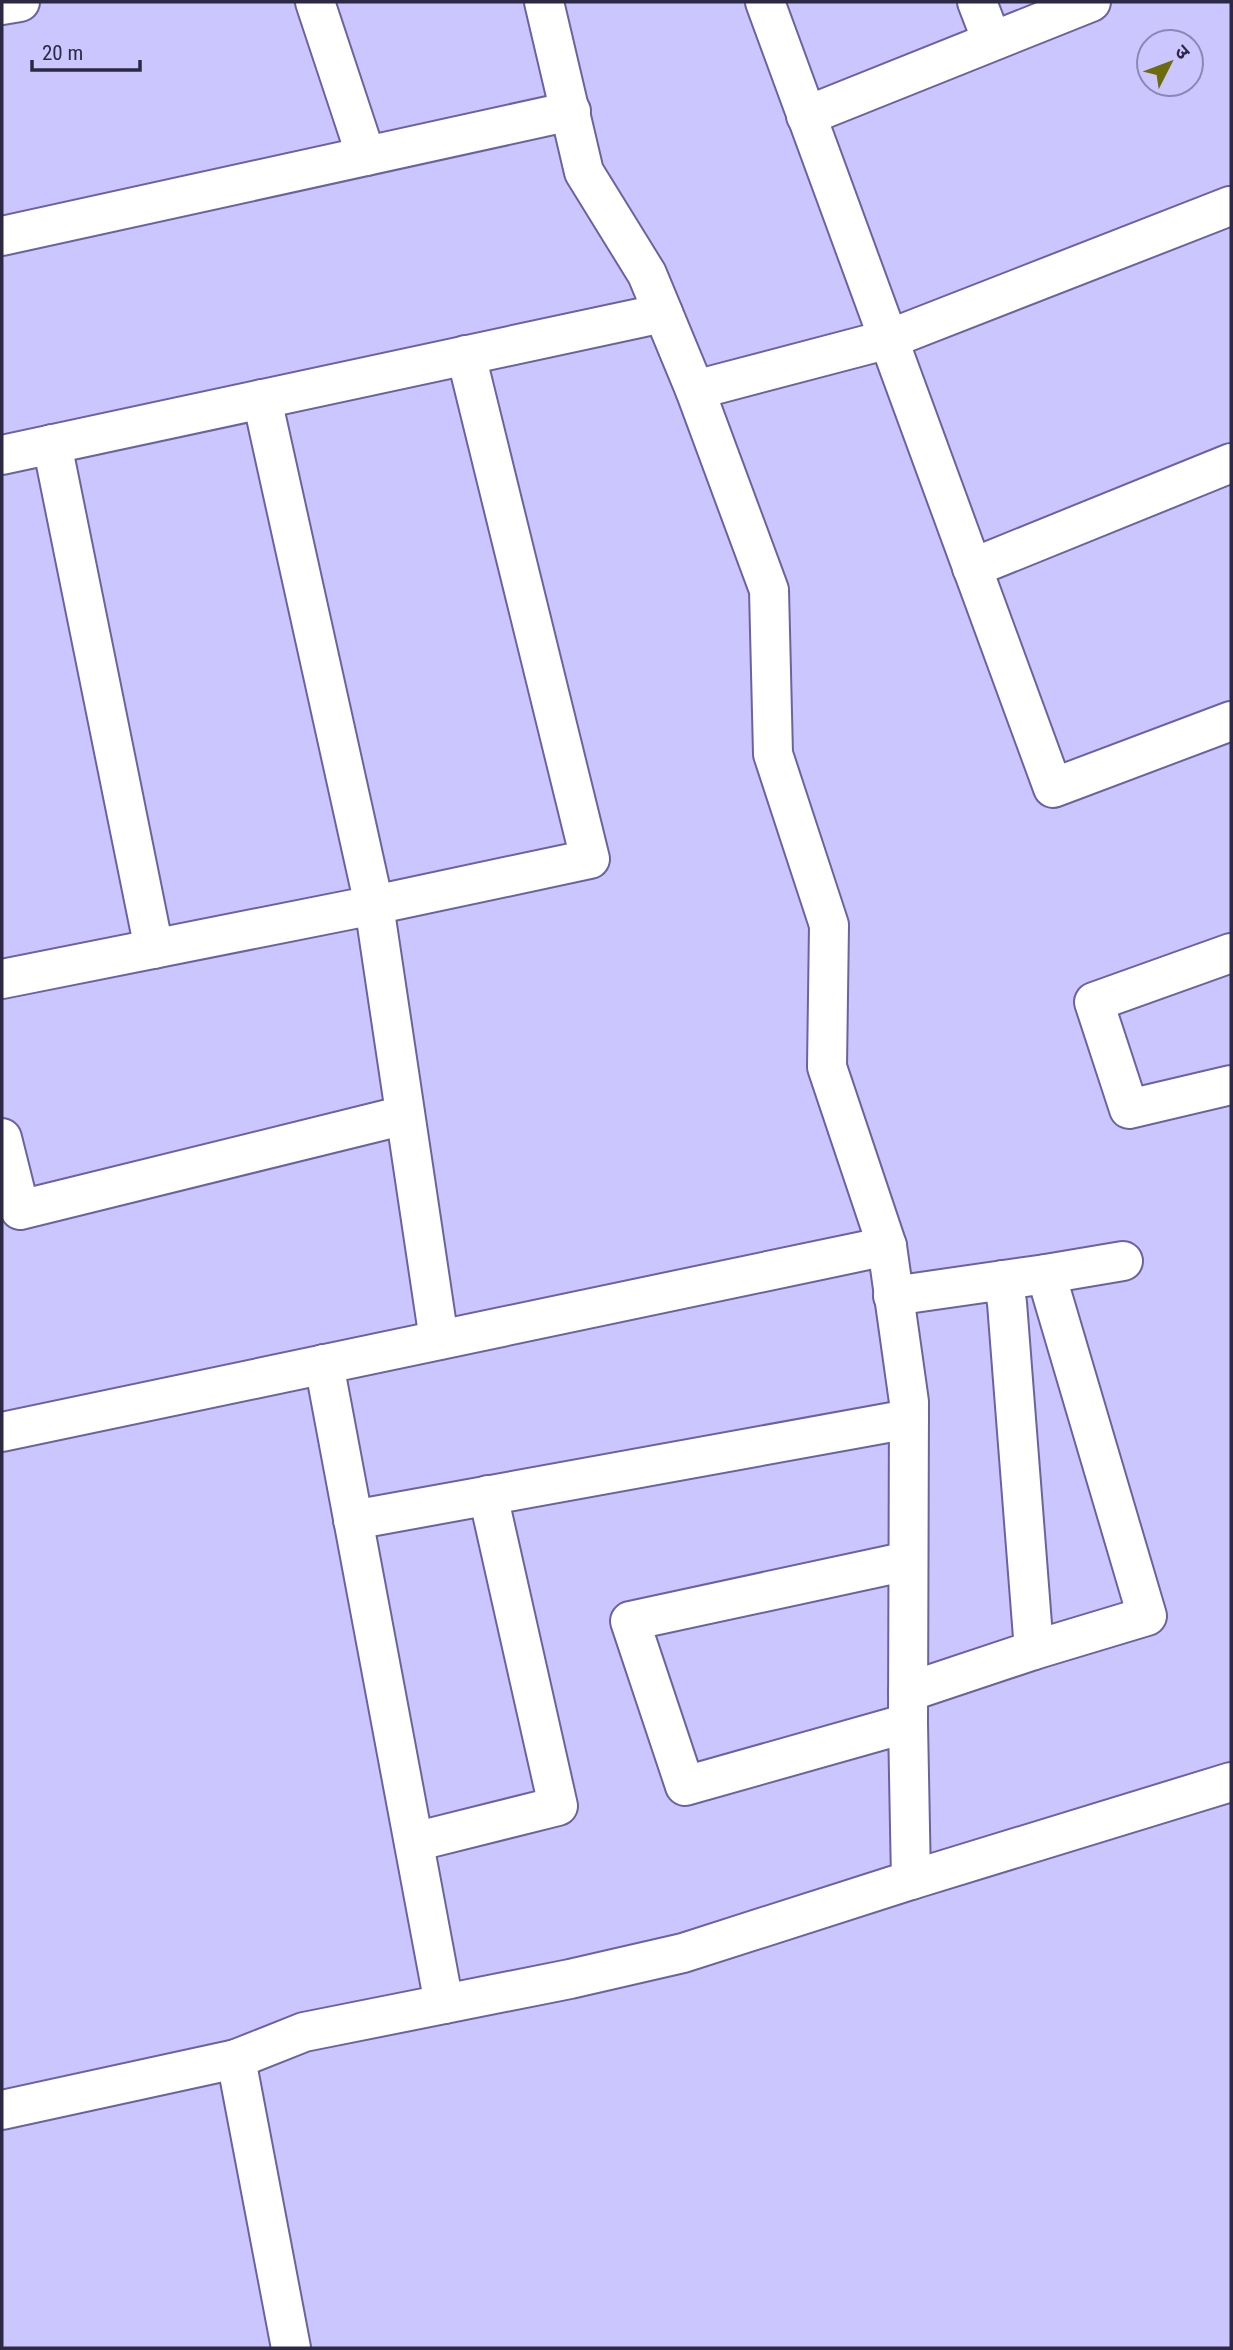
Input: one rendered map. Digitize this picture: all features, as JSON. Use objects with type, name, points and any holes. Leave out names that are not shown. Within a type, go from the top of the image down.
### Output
[{"type":"street","points":[[2,5],[20,2]]},
{"type":"street","points":[[315,2],[366,156]]},
{"type":"street","points":[[544,2],[584,172],[647,274],[695,390],[769,590],[773,754],[829,925],[827,1067],[887,1246],[909,1402],[908,1707],[911,1880]]},
{"type":"street","points":[[765,2],[1053,788],[1231,721]]},
{"type":"street","points":[[977,2],[992,41]]},
{"type":"street","points":[[806,116],[1091,2]]},
{"type":"street","points":[[2,236],[570,111]]},
{"type":"street","points":[[695,390],[889,339],[1230,206]]},
{"type":"street","points":[[2,455],[663,313]]},
{"type":"street","points":[[2,979],[590,859],[466,355]]},
{"type":"street","points":[[262,399],[374,905],[439,1340]]},
{"type":"street","points":[[52,444],[154,949]]},
{"type":"street","points":[[972,568],[1231,463]]},
{"type":"street","points":[[1231,953],[1094,1002],[1129,1108],[1231,1085]]},
{"type":"street","points":[[2,1138],[20,1210],[405,1115]]},
{"type":"street","points":[[2,1432],[887,1246]]},
{"type":"street","points":[[893,1296],[1123,1261]]},
{"type":"street","points":[[908,1561],[630,1621],[685,1786],[908,1707],[1034,1650],[1147,1616],[1046,1274]]},
{"type":"street","points":[[1003,1280],[1034,1650]]},
{"type":"street","points":[[324,1364],[444,2004]]},
{"type":"street","points":[[353,1520],[909,1419]]},
{"type":"street","points":[[414,1842],[558,1806],[488,1496]]},
{"type":"street","points":[[2,2110],[236,2059],[304,2032],[570,1979],[683,1953],[1231,1782]]},
{"type":"street","points":[[236,2059],[291,2348]]}]
